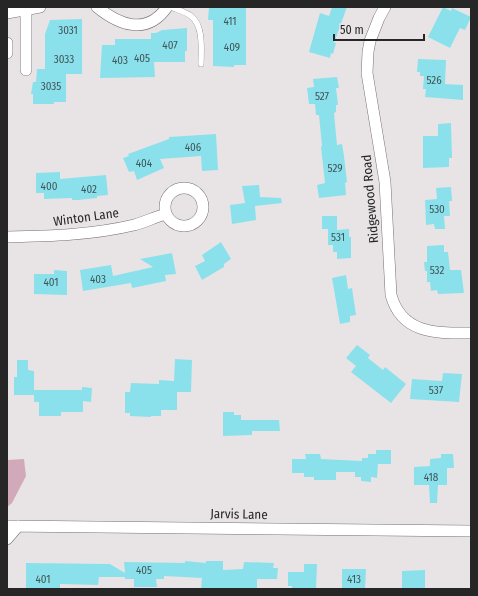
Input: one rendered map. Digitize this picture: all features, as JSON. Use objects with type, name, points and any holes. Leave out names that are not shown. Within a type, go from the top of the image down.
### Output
[{"type":"street","points":[[7,13],[26,8],[40,7]]},
{"type":"street","points":[[96,7],[122,23],[131,25],[149,22],[159,16],[167,7]]},
{"type":"street","name":"Ridgewood Road","points":[[385,7],[370,41],[367,73],[385,182],[391,295],[399,313],[409,323],[416,327],[442,333],[471,333]]},
{"type":"street","points":[[26,8],[26,70]]},
{"type":"street","points":[[7,43],[7,53]]},
{"type":"street","name":"Winton Lane","points":[[7,237],[82,234],[134,225],[166,214]]},
{"type":"street","points":[[7,539],[12,526]]},
{"type":"street","name":"Jarvis Lane","points":[[12,526],[471,531]]},
{"type":"lane","points":[[171,7],[192,16],[198,23],[201,37],[201,64]]},
{"type":"shaded area","points":[[24,459],[26,476],[12,503],[7,507],[7,460]]},
{"type":"building","points":[[209,7],[246,8],[246,65],[234,65],[234,67],[213,66],[213,20],[208,20]]},
{"type":"building","points":[[332,7],[347,7],[334,43],[336,43],[333,54],[331,53],[330,58],[309,52],[320,13],[329,16]]},
{"type":"building","points":[[443,7],[451,11],[452,8],[471,17],[465,30],[460,28],[450,48],[428,37]]},
{"type":"building","points":[[82,19],[82,74],[66,74],[66,102],[54,102],[54,104],[33,104],[33,94],[31,94],[33,82],[36,82],[37,69],[45,69],[45,34],[50,20]]},
{"type":"building","points":[[187,28],[187,51],[185,51],[185,62],[154,62],[155,77],[100,78],[102,45],[115,45],[115,39],[151,39],[151,33],[156,33],[162,30]]},
{"type":"building","points":[[418,59],[446,60],[445,84],[463,85],[463,100],[425,97],[426,89],[423,89],[424,76],[420,76],[420,72],[417,72]]},
{"type":"building","points":[[337,77],[339,88],[336,88],[338,105],[336,105],[336,112],[334,113],[337,145],[342,144],[344,156],[347,182],[345,183],[346,195],[319,198],[317,185],[325,183],[319,115],[316,115],[315,104],[309,104],[307,88],[314,87],[313,79]]},
{"type":"building","points":[[451,123],[452,158],[449,158],[449,167],[423,168],[423,136],[438,136],[438,124]]},
{"type":"building","points":[[216,134],[218,170],[202,171],[201,156],[160,159],[164,168],[137,180],[134,171],[129,172],[123,158],[129,156],[128,154],[169,139],[169,137]]},
{"type":"building","points":[[60,172],[60,179],[106,175],[108,195],[97,196],[97,198],[72,200],[72,198],[44,199],[44,193],[36,193],[36,173]]},
{"type":"building","points":[[259,185],[260,197],[281,198],[282,203],[255,206],[256,220],[232,224],[230,205],[245,203],[242,186]]},
{"type":"building","points":[[451,187],[452,201],[449,201],[450,216],[444,216],[445,229],[435,229],[434,224],[426,225],[425,200],[437,199],[436,188]]},
{"type":"building","points":[[322,216],[337,216],[337,230],[349,229],[349,237],[351,237],[351,258],[337,259],[337,252],[333,252],[333,245],[328,245],[328,229],[322,229]]},
{"type":"building","points":[[221,242],[231,259],[224,264],[224,267],[202,280],[195,266],[205,261],[202,255]]},
{"type":"building","points":[[444,245],[444,252],[448,252],[450,270],[461,270],[464,293],[438,294],[437,290],[431,291],[430,282],[427,282],[427,271],[425,271],[424,262],[427,262],[427,246]]},
{"type":"building","points":[[172,253],[176,274],[165,275],[166,281],[132,288],[131,283],[83,291],[80,270],[111,265],[113,276],[153,267],[140,259]]},
{"type":"building","points":[[54,270],[67,271],[67,295],[34,294],[34,274],[54,274]]},
{"type":"building","points":[[346,275],[348,289],[352,288],[356,315],[350,316],[350,322],[340,324],[332,278]]},
{"type":"building","points":[[357,345],[370,355],[368,358],[383,370],[385,367],[406,384],[391,403],[351,372],[356,366],[346,358]]},
{"type":"building","points":[[175,359],[192,360],[191,392],[177,392],[177,410],[161,410],[161,416],[151,417],[130,416],[130,413],[125,413],[125,392],[130,392],[131,383],[159,384],[159,380],[174,381]]},
{"type":"building","points":[[17,360],[28,360],[28,370],[34,371],[34,395],[14,395],[14,377],[17,377]]},
{"type":"building","points":[[443,373],[462,374],[459,402],[410,399],[412,379],[442,381]]},
{"type":"building","points":[[82,387],[92,388],[91,402],[83,401],[83,412],[61,412],[61,416],[39,416],[39,402],[34,402],[34,390],[82,390]]},
{"type":"building","points":[[223,412],[234,412],[234,415],[241,415],[241,420],[279,420],[280,431],[252,431],[252,435],[223,436]]},
{"type":"building","points":[[376,450],[391,450],[391,464],[378,464],[377,478],[371,477],[371,482],[361,481],[361,477],[355,477],[355,472],[336,472],[336,480],[314,480],[314,477],[304,477],[304,473],[292,473],[292,459],[306,459],[305,454],[320,454],[321,459],[362,461],[362,458],[368,458],[368,454],[376,454]]},
{"type":"building","points":[[441,454],[453,454],[454,468],[447,468],[447,485],[438,485],[437,503],[430,503],[429,485],[414,485],[414,467],[430,466],[430,459],[441,458]]},
{"type":"building","points":[[185,561],[206,563],[206,561],[223,561],[223,570],[243,569],[244,562],[274,563],[273,568],[278,568],[277,579],[257,579],[257,589],[201,589],[202,578],[164,576],[164,579],[156,579],[157,587],[134,587],[134,579],[125,579],[125,577],[99,577],[98,585],[60,584],[60,589],[26,589],[26,563],[110,564],[125,573],[124,562],[185,563]]},
{"type":"building","points":[[304,564],[317,564],[316,589],[292,589],[292,586],[288,586],[288,572],[304,572]]},
{"type":"building","points":[[342,569],[366,569],[365,589],[342,588]]},
{"type":"building","points":[[425,570],[425,589],[402,589],[402,571]]}]
